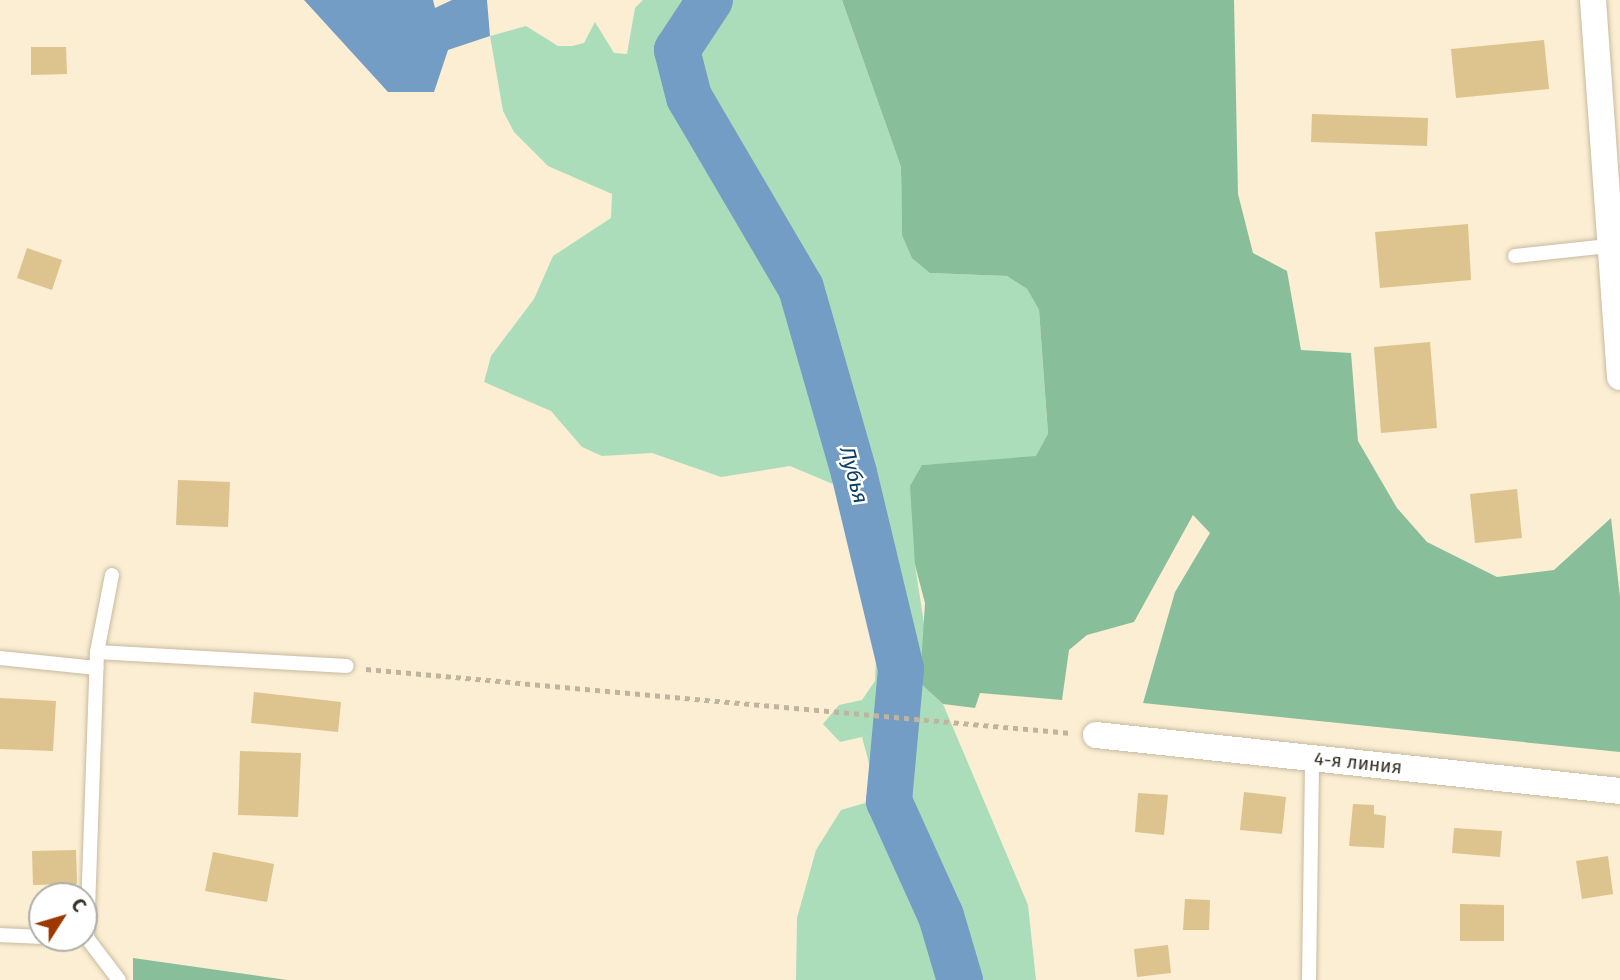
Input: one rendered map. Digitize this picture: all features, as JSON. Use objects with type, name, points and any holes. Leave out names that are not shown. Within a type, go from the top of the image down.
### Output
[{"type":"street","points":[[1593,0],[1610,119],[1611,231],[1620,377]]},
{"type":"street","name":"4-я линия","points":[[1096,736],[1620,791]]},
{"type":"lane","points":[[1515,256],[1611,231]]},
{"type":"lane","points":[[88,882],[97,652],[113,575]]},
{"type":"lane","points":[[97,652],[347,666]]},
{"type":"lane","points":[[0,658],[96,668]]},
{"type":"lane","points":[[1309,980],[1312,758]]},
{"type":"lane","points":[[0,935],[28,936]]},
{"type":"lane","points":[[97,952],[119,980]]},
{"type":"path","points":[[347,666],[1096,736]]},
{"type":"green space","points":[[643,0],[842,0],[901,167],[902,235],[930,273],[1007,276],[1027,289],[1039,310],[1048,435],[1036,457],[923,465],[915,565],[927,643],[920,683],[943,704],[1028,905],[1036,980],[796,980],[797,918],[816,850],[841,810],[865,803],[874,782],[862,737],[840,742],[823,724],[839,705],[862,700],[875,681],[877,636],[840,487],[790,466],[721,477],[652,453],[602,456],[582,447],[551,411],[484,382],[491,356],[534,299],[553,256],[611,218],[612,194],[548,166],[514,132],[503,111],[490,36],[526,26],[558,46],[572,46],[584,43],[595,22],[614,53],[627,54],[635,8]]},
{"type":"green space","points":[[842,0],[1234,0],[1238,194],[1253,253],[1287,271],[1301,350],[1351,353],[1358,441],[1397,508],[1427,542],[1497,577],[1554,570],[1611,518],[1620,597],[1620,752],[1143,703],[1175,592],[1210,533],[1193,515],[1134,622],[1087,635],[1069,650],[1062,700],[980,693],[975,708],[943,704],[920,683],[925,603],[915,565],[910,486],[922,465],[1036,456],[1048,434],[1039,310],[1027,289],[1007,276],[930,273],[912,258],[902,235],[901,167]]},
{"type":"green space","points":[[133,958],[287,980],[133,980]]},
{"type":"water","points":[[304,0],[433,0],[435,8],[452,0],[487,0],[490,36],[448,50],[434,92],[388,92]]},
{"type":"building","points":[[1544,40],[1549,89],[1456,98],[1451,49]]},
{"type":"building","points":[[31,47],[66,47],[67,74],[31,75]]},
{"type":"building","points":[[1312,114],[1428,118],[1427,146],[1311,142]]},
{"type":"building","points":[[1468,224],[1471,280],[1380,288],[1375,232]]},
{"type":"building","points":[[27,248],[62,260],[52,290],[17,278]]},
{"type":"building","points":[[1430,342],[1437,428],[1381,433],[1374,347]]},
{"type":"building","points":[[178,480],[230,482],[228,527],[176,525]]},
{"type":"building","points":[[1517,489],[1522,538],[1475,543],[1470,494]]},
{"type":"building","points":[[254,692],[341,702],[338,732],[251,723]]},
{"type":"building","points":[[0,698],[56,701],[53,751],[0,749]]},
{"type":"building","points":[[240,751],[301,753],[298,817],[238,815]]},
{"type":"building","points":[[1244,792],[1286,797],[1282,834],[1240,830]]},
{"type":"building","points":[[1138,793],[1168,795],[1164,835],[1135,832]]},
{"type":"building","points":[[1353,804],[1374,805],[1374,814],[1386,816],[1384,848],[1349,846]]},
{"type":"building","points":[[1454,828],[1502,831],[1500,857],[1452,853]]},
{"type":"building","points":[[76,850],[77,882],[33,882],[32,851]]},
{"type":"building","points":[[213,852],[274,864],[267,902],[205,891]]},
{"type":"building","points":[[1608,856],[1613,894],[1582,899],[1576,861]]},
{"type":"building","points":[[1185,899],[1210,900],[1209,930],[1183,930]]},
{"type":"building","points":[[1460,904],[1504,905],[1504,941],[1460,941]]},
{"type":"building","points":[[1168,945],[1171,973],[1137,977],[1134,949]]},
{"type":"waterway","name":"Лубья","points":[[710,0],[677,50],[689,97],[801,288],[854,473],[901,669],[889,801],[941,916],[960,980]]}]
